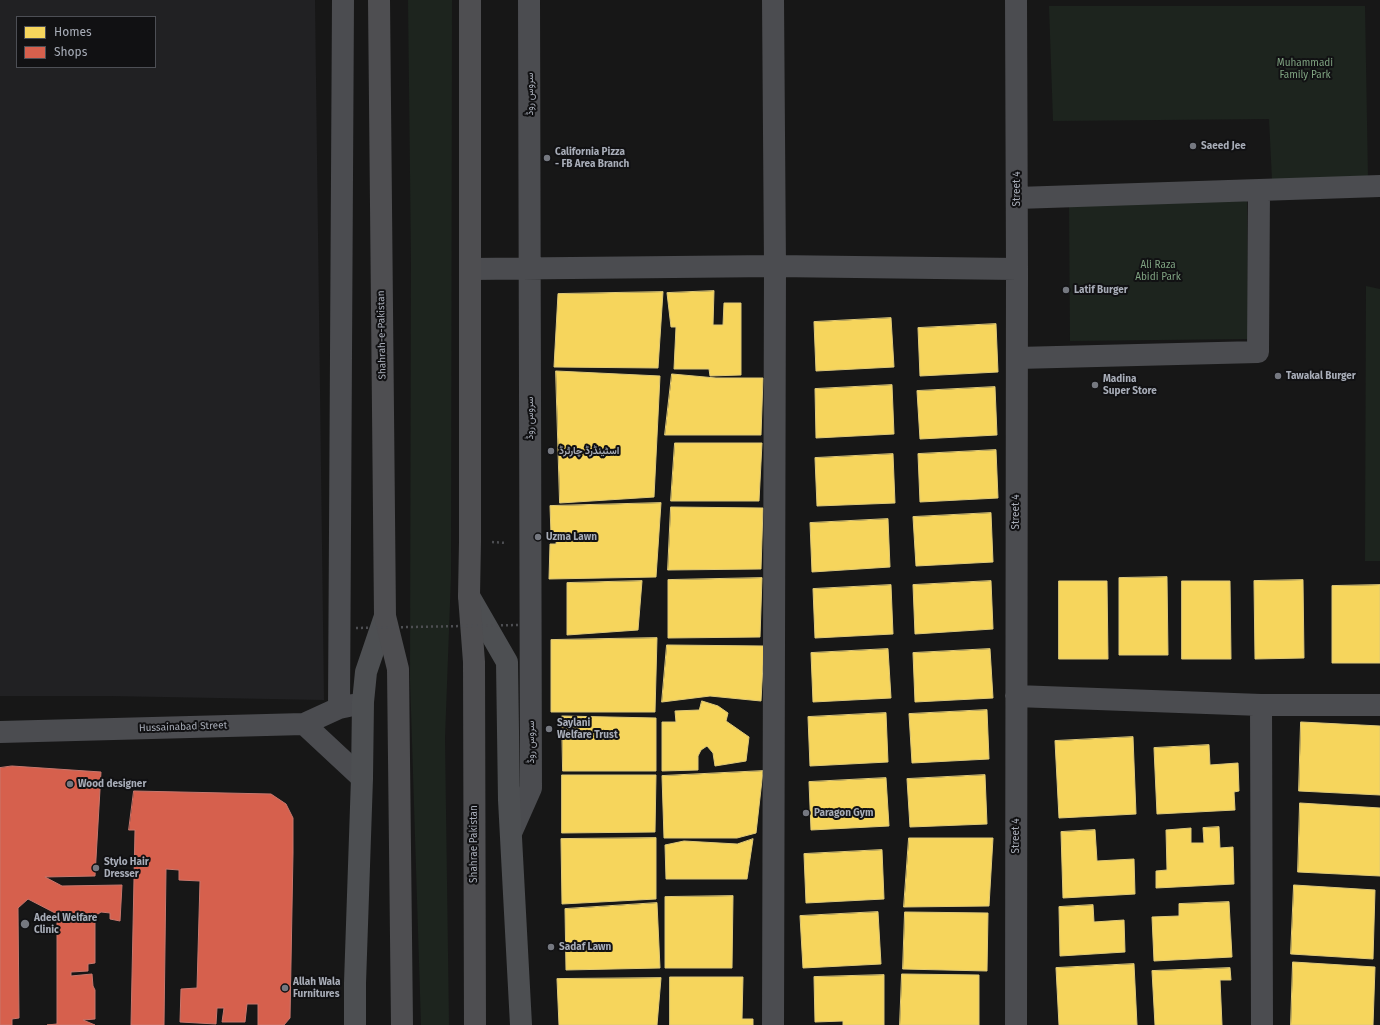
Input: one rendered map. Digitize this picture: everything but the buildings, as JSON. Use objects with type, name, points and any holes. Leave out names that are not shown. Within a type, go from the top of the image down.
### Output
[{"type":"highway","name":"Shahrah-e-Pakistan","points":[[379,0],[385,616],[398,669],[402,1025]]},
{"type":"highway","points":[[469,596],[470,0]]},
{"type":"highway","name":"Shahrae Pakistan","points":[[469,596],[474,662],[475,1025]]},
{"type":"main road","points":[[469,596],[507,662],[509,800],[521,1025]]},
{"type":"main road","points":[[355,1025],[354,983],[362,778],[363,702],[366,672],[385,616]]},
{"type":"street","points":[[339,708],[343,0]]},
{"type":"street","name":"سروس روڈ","points":[[511,833],[531,788],[529,0]]},
{"type":"street","points":[[773,0],[775,266],[773,1025]]},
{"type":"street","name":"Street 4","points":[[1016,0],[1016,1025]]},
{"type":"street","points":[[1017,198],[1380,186]]},
{"type":"street","points":[[1017,358],[1258,352],[1259,190]]},
{"type":"street","points":[[470,269],[775,266],[1017,269]]},
{"type":"street","points":[[1016,696],[1261,705],[1380,705]]},
{"type":"street","name":"Hussainabad Street","points":[[0,732],[304,724],[339,708],[363,702]]},
{"type":"street","points":[[1261,705],[1262,1025]]},
{"type":"street","points":[[304,724],[362,778]]},
{"type":"path","points":[[470,542],[512,543]]},
{"type":"path","points":[[356,628],[519,625]]},
{"type":"shaded area","points":[[0,0],[315,0],[324,700],[110,696],[0,696]]},
{"type":"green space","points":[[408,0],[452,0],[451,576],[445,738],[449,1025],[421,1025],[410,679],[411,260]]},
{"type":"green space","name":"Muhammadi Family Park","points":[[1049,6],[1365,6],[1368,179],[1272,180],[1269,119],[1053,121]]},
{"type":"green space","name":"Ali Raza Abidi Park","points":[[1247,201],[1248,339],[1070,341],[1069,204]]},
{"type":"green space","points":[[1366,286],[1380,289],[1380,561],[1365,561]]},
{"type":"place","name":"Saeed Jee","points":[[1193,146]]},
{"type":"place","name":"California Pizza - FB Area Branch","points":[[547,158]]},
{"type":"place","name":"Latif Burger","points":[[1066,290]]},
{"type":"place","name":"Tawakal Burger","points":[[1278,376]]},
{"type":"place","name":"Madina Super Store","points":[[1095,385]]},
{"type":"place","name":"اسٹینڈرڈ چارٹرڈ","points":[[551,451]]},
{"type":"place","name":"Uzma Lawn","points":[[538,537]]},
{"type":"place","name":"Saylani Welfare Trust","points":[[549,729]]},
{"type":"place","name":"Wood designer","points":[[70,784]]},
{"type":"place","name":"Paragon Gym","points":[[806,813]]},
{"type":"place","name":"Stylo Hair Dresser","points":[[96,868]]},
{"type":"place","name":"Adeel Welfare Clinic","points":[[25,924]]},
{"type":"place","name":"Sadaf Lawn","points":[[551,947]]},
{"type":"place","name":"Allah Wala Furnitures","points":[[285,988]]}]
